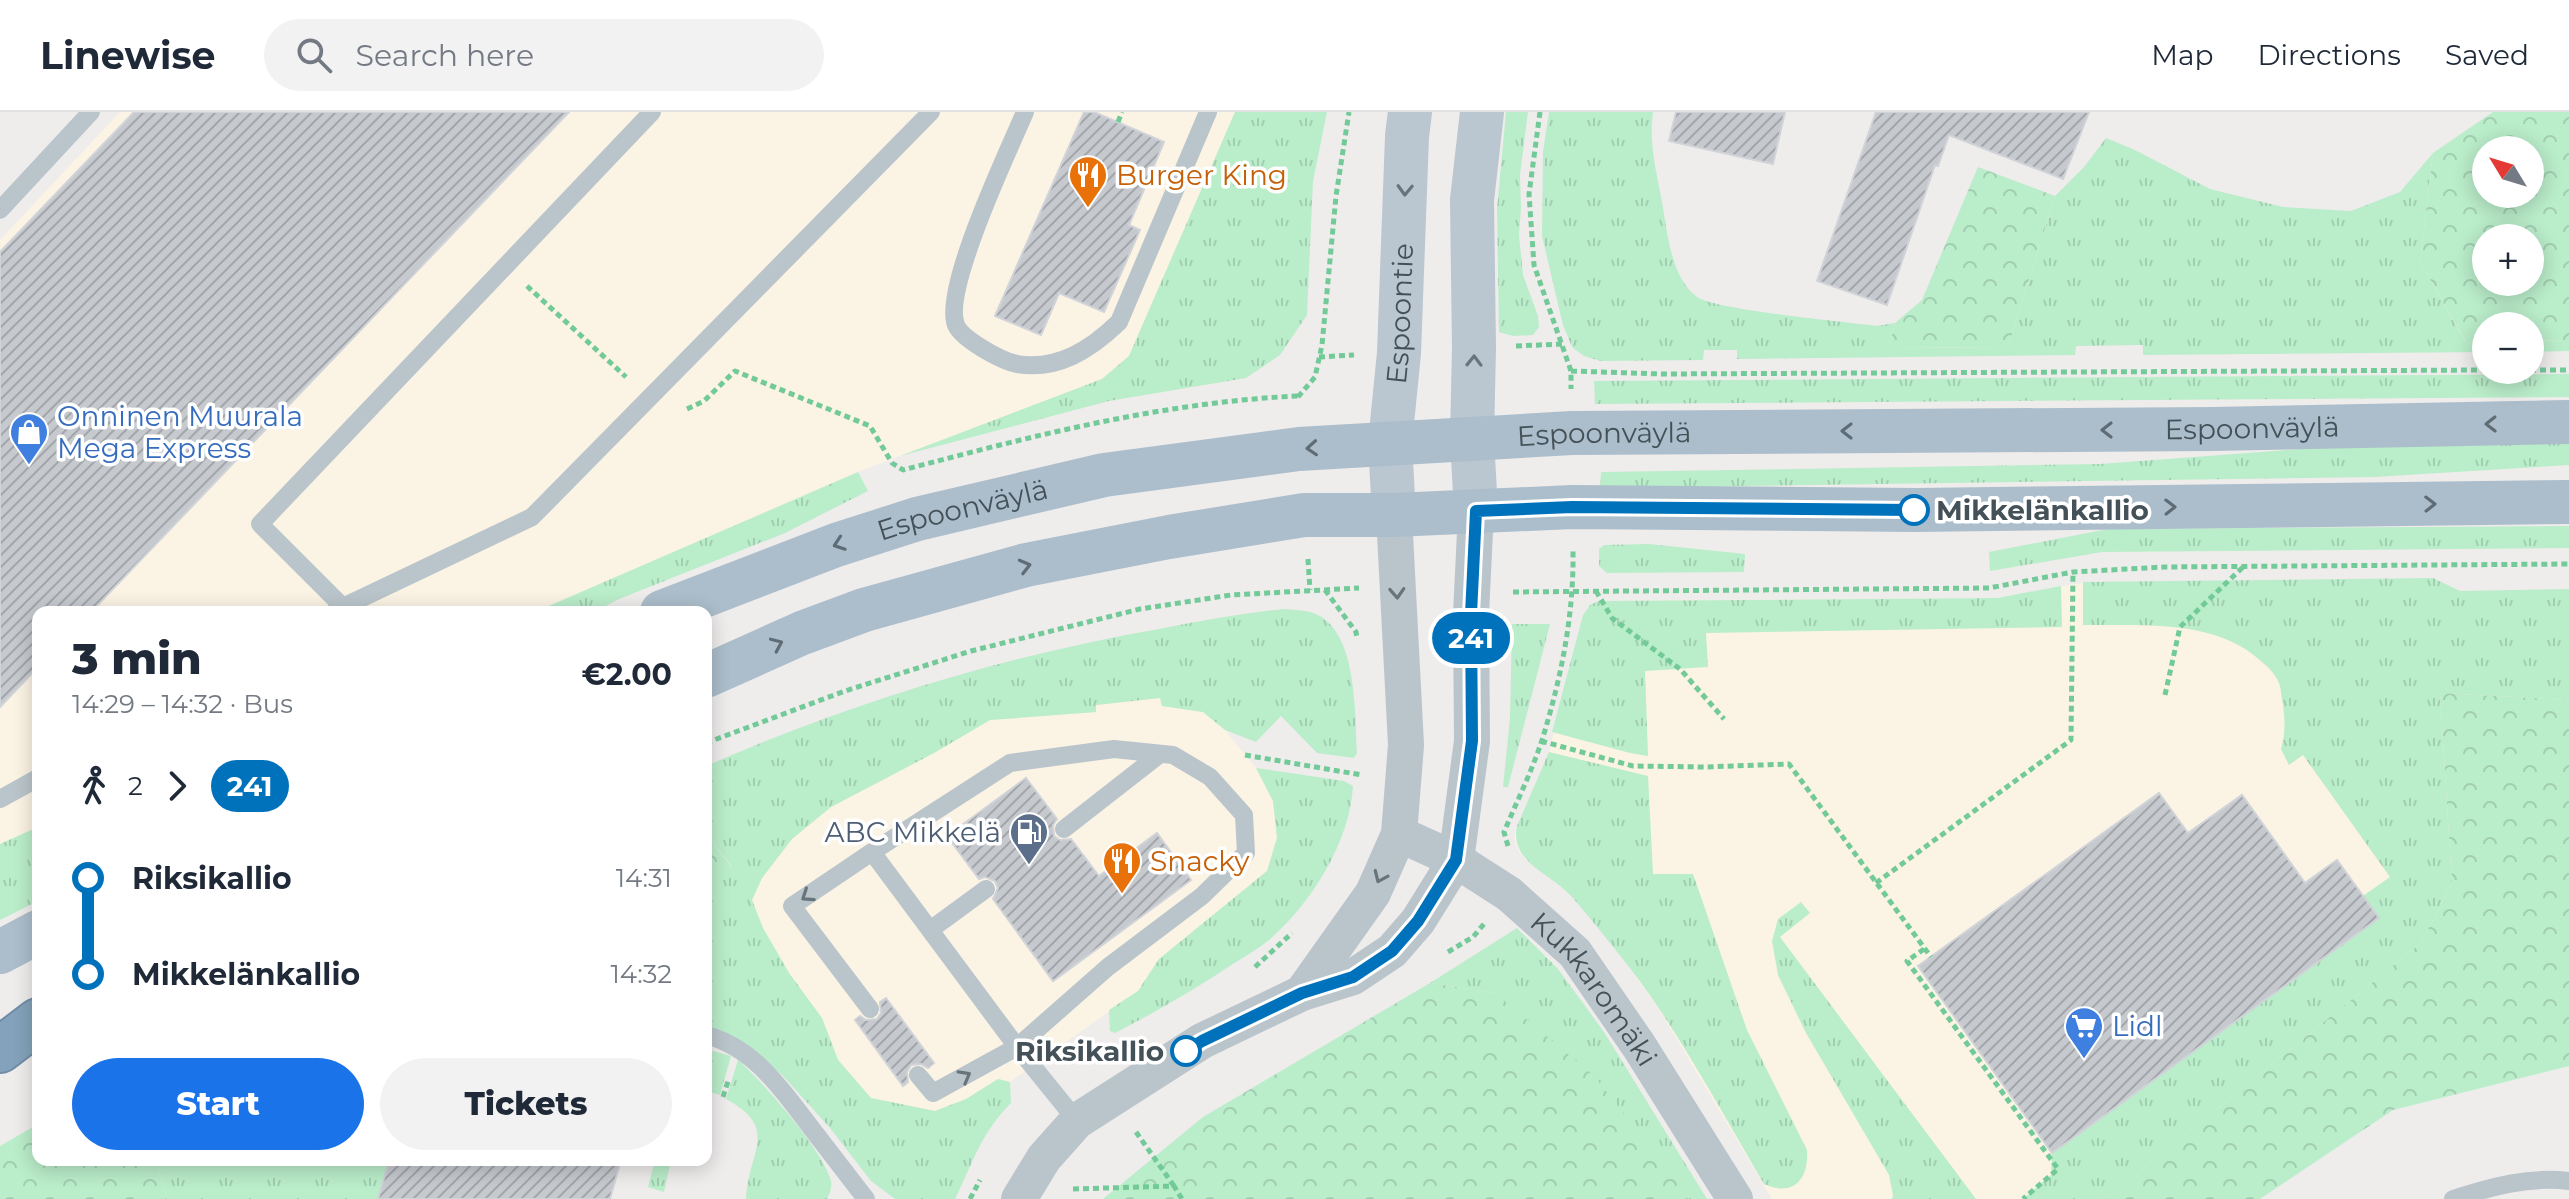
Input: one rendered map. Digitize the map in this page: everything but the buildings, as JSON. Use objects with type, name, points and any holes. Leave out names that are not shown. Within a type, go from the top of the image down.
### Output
[{"type":"highway","points":[[0,1050],[32,1025]]},
{"type":"main road","name":"Espoontie","points":[[1394,515],[1390,443],[1399,353],[1410,112]]},
{"type":"main road","points":[[1476,511],[1472,439],[1472,200],[1482,112]]},
{"type":"main road","name":"Espoonväylä","points":[[678,606],[836,545],[917,519],[1104,475],[1299,449],[1572,433],[2197,429],[2569,422]]},
{"type":"main road","points":[[712,673],[802,633],[864,610],[1026,565],[1304,515],[1394,515],[1572,507],[1915,510],[2569,502]]},
{"type":"main road","points":[[0,952],[32,935]]},
{"type":"main road","points":[[0,1036],[32,1023]]},
{"type":"street","points":[[1019,1199],[1044,1158],[1077,1121],[1202,1041],[1302,993],[1353,977],[1392,951],[1418,921],[1456,860],[1472,741],[1472,591],[1476,511]]},
{"type":"street","points":[[1302,993],[1373,893],[1399,834],[1406,745],[1394,515]]},
{"type":"street","name":"Kukkaromäki","points":[[1399,834],[1456,860],[1509,894],[1575,953],[1639,1046],[1735,1199]]},
{"type":"lane","points":[[0,210],[91,112]]},
{"type":"lane","points":[[334,606],[260,524],[652,112]]},
{"type":"lane","points":[[346,606],[532,517],[931,112]]},
{"type":"lane","points":[[1025,112],[958,277],[954,314],[957,328],[986,351],[1011,363],[1033,367],[1073,358],[1099,341],[1119,322],[1208,112]]},
{"type":"lane","points":[[870,1009],[792,906],[1010,763],[1114,749],[1173,755],[1210,777],[1244,815],[1246,853],[1202,896],[1108,967],[1017,1047],[933,1093],[918,1075]]},
{"type":"lane","points":[[1064,829],[1160,754]]},
{"type":"lane","points":[[0,799],[32,781]]},
{"type":"lane","points":[[872,852],[1017,1047],[1077,1121]]},
{"type":"lane","points":[[930,930],[986,889]]},
{"type":"lane","points":[[712,1036],[722,1039],[753,1059],[778,1084],[866,1199]]},
{"type":"lane","points":[[2453,1199],[2489,1188],[2546,1178],[2569,1181]]},
{"type":"path","points":[[1118,122],[1122,112]]},
{"type":"path","points":[[1299,449],[1298,396],[1315,377],[1322,345],[1336,196],[1349,112]]},
{"type":"path","points":[[1571,371],[1678,374],[2472,370]]},
{"type":"path","points":[[2544,370],[2569,370]]},
{"type":"path","points":[[649,398],[669,417],[704,401],[735,371],[870,426],[892,463],[903,470],[1099,423],[1247,398],[1298,396]]},
{"type":"path","points":[[1304,515],[1310,590]]},
{"type":"path","points":[[1472,591],[1989,588],[2073,572],[2164,567],[2569,564]]},
{"type":"path","points":[[2165,695],[2180,627],[2244,566]]},
{"type":"path","points":[[1876,883],[2071,740],[2073,572]]},
{"type":"path","points":[[712,741],[845,691],[971,651],[1140,609],[1231,595],[1396,587]]},
{"type":"path","points":[[1596,591],[1612,618],[1680,669],[1724,719]]},
{"type":"path","points":[[1541,741],[1633,766],[1789,764],[1931,957]]},
{"type":"path","points":[[1245,755],[1367,776]]},
{"type":"path","points":[[1924,949],[1907,961],[2058,1169],[2023,1199]]},
{"type":"path","points":[[1134,1129],[1182,1199]]},
{"type":"path","points":[[1072,1189],[1174,1186]]},
{"type":"shaded area","points":[[120,112],[1235,112],[1129,356],[1102,379],[858,472],[549,606],[32,606],[32,830],[0,844],[0,240]]},
{"type":"shaded area","points":[[2087,582],[2440,693],[2452,883],[2106,1199],[1772,1199],[1660,1011],[1616,949],[1569,893],[1526,860],[1517,848],[1514,838],[1517,826],[1549,752],[1583,615],[1590,605],[1598,601],[1997,598]]},
{"type":"shaded area","points":[[1161,698],[1162,706],[1203,712],[1225,730],[1256,768],[1273,801],[1277,838],[1267,871],[1159,959],[1138,991],[1010,1082],[998,1079],[966,1099],[935,1111],[871,1098],[838,1059],[822,1019],[789,973],[763,928],[752,900],[762,878],[792,839],[831,807],[990,720],[1096,712],[1096,705]]},
{"type":"green space","points":[[1235,112],[1327,112],[1313,181],[1307,315],[1280,355],[1246,378],[1109,401],[900,456],[1102,379],[1129,356]]},
{"type":"green space","points":[[1506,112],[1528,112],[1520,175],[1519,235],[1523,275],[1538,316],[1539,327],[1533,335],[1513,336],[1499,332],[1497,209]]},
{"type":"green space","points":[[1549,112],[1653,112],[1653,148],[1669,244],[1682,279],[1697,297],[1709,302],[1782,315],[1877,326],[1895,323],[1889,348],[2008,347],[2055,196],[2084,167],[2106,138],[2210,189],[2283,207],[2351,211],[2400,192],[2433,153],[2420,262],[2465,341],[2472,341],[2472,352],[2143,355],[2143,345],[2076,346],[2075,355],[1737,359],[1737,350],[1704,350],[1703,360],[1601,361],[1584,356],[1572,347],[1563,325],[1542,236],[1543,152]]},
{"type":"green space","points":[[2493,112],[2569,112],[2569,340],[2544,341],[2544,312],[2472,312],[2472,342],[2466,342],[2420,262],[2433,153]]},
{"type":"green space","points":[[1978,167],[2055,196],[2008,347],[1889,348],[1895,323],[1922,300]]},
{"type":"green space","points":[[2569,340],[2569,351],[2544,352],[2544,341]]},
{"type":"green space","points":[[2544,374],[2569,374],[2569,397],[1595,404],[1594,381],[2472,375],[2472,384],[2544,384]]},
{"type":"green space","points":[[2569,442],[2569,465],[2374,477],[1600,488],[1601,472],[2100,464],[2354,445]]},
{"type":"green space","points":[[858,472],[868,491],[785,533],[606,606],[549,606]]},
{"type":"green space","points":[[2569,526],[2569,548],[2102,552],[1990,571],[1989,552],[2108,529]]},
{"type":"green space","points":[[1649,544],[1745,554],[1744,572],[1607,573],[1599,566],[1599,549],[1604,545]]},
{"type":"green space","points":[[2433,578],[2460,591],[2569,589],[2569,700],[2440,693],[2452,883],[2421,943],[2106,1199],[2023,1199],[2051,1175],[2052,1153],[2379,918],[2363,896],[2390,877],[2303,755],[2289,765],[2281,749],[2284,712],[2279,683],[2267,666],[2243,648],[2200,631],[2177,627],[2083,625],[2083,582]]},
{"type":"green space","points":[[2061,586],[2062,627],[1706,633],[1708,667],[1645,671],[1648,756],[1552,732],[1583,615],[1590,605],[1598,601],[1997,598]]},
{"type":"green space","points":[[1285,609],[1310,612],[1326,620],[1337,634],[1351,673],[1357,753],[1354,758],[1317,753],[1281,716],[1256,742],[1225,730],[1203,712],[1162,706],[1160,698],[1096,705],[1096,712],[990,720],[831,807],[792,839],[762,878],[752,900],[763,928],[789,973],[822,1018],[838,1060],[871,1098],[935,1111],[966,1099],[998,1079],[1010,1082],[1011,1103],[985,1137],[955,1199],[895,1199],[871,1181],[830,1128],[783,1076],[745,1043],[712,1029],[712,877],[732,867],[712,842],[712,763],[816,722],[928,684],[1043,653],[1222,618]]},
{"type":"green space","points":[[1512,624],[1550,624],[1508,787],[1503,787],[1510,718]]},
{"type":"green space","points":[[2440,693],[2569,700],[2569,1066],[2393,1110],[2260,1199],[2106,1199],[2421,943],[2452,883]]},
{"type":"green space","points":[[1549,752],[1648,776],[1653,874],[1693,874],[1747,1030],[1807,1150],[1802,1177],[1791,1187],[1774,1188],[1764,1184],[1687,1053],[1640,981],[1573,898],[1534,867],[1520,849],[1516,839],[1517,826]]},
{"type":"green space","points":[[1256,768],[1344,781],[1353,786],[1345,829],[1326,870],[1299,909],[1265,943],[1160,1009],[1115,1033],[1110,1031],[1109,1010],[1138,991],[1159,959],[1267,871],[1277,838],[1273,801]]},
{"type":"green space","points":[[32,830],[32,904],[0,920],[0,844]]},
{"type":"green space","points":[[712,842],[732,868],[712,877]]},
{"type":"green space","points":[[1801,902],[1810,913],[1780,937],[1976,1199],[1892,1199],[1889,1175],[1806,1033],[1778,975],[1772,941],[1778,919]]},
{"type":"green space","points":[[1517,928],[1558,969],[1604,1032],[1707,1199],[1688,1199],[1685,1190],[1495,993],[1430,983]]},
{"type":"green space","points":[[1430,983],[1495,993],[1594,1076],[1685,1190],[1688,1199],[1103,1199],[1203,1117]]},
{"type":"green space","points":[[712,1051],[731,1056],[720,1095],[712,1093]]},
{"type":"green space","points":[[738,1060],[776,1100],[817,1152],[831,1181],[827,1199],[746,1199],[757,1131],[743,1110],[726,1099]]},
{"type":"green space","points":[[32,1127],[32,1166],[158,1166],[167,1199],[0,1199],[0,1146]]},
{"type":"green space","points":[[158,1166],[387,1166],[378,1199],[167,1199]]},
{"type":"green space","points":[[653,1166],[670,1166],[664,1192],[648,1187]]},
{"type":"bus line","name":"241","points":[[1186,1051],[1302,993],[1353,977],[1392,951],[1418,921],[1456,860],[1472,741],[1471,614],[1476,511],[1572,507],[1914,510]]},
{"type":"place","name":"Burger King","points":[[1088,209]]},
{"type":"place","name":"Onninen Muurala Mega Express","points":[[29,466]]},
{"type":"place","name":"Mikkelänkallio","points":[[1914,510]]},
{"type":"place","name":"ABC Mikkelä","points":[[1029,866]]},
{"type":"place","name":"Snacky","points":[[1122,895]]},
{"type":"place","name":"Riksikallio","points":[[1186,1051]]},
{"type":"place","name":"Lidl","points":[[2084,1060]]}]
